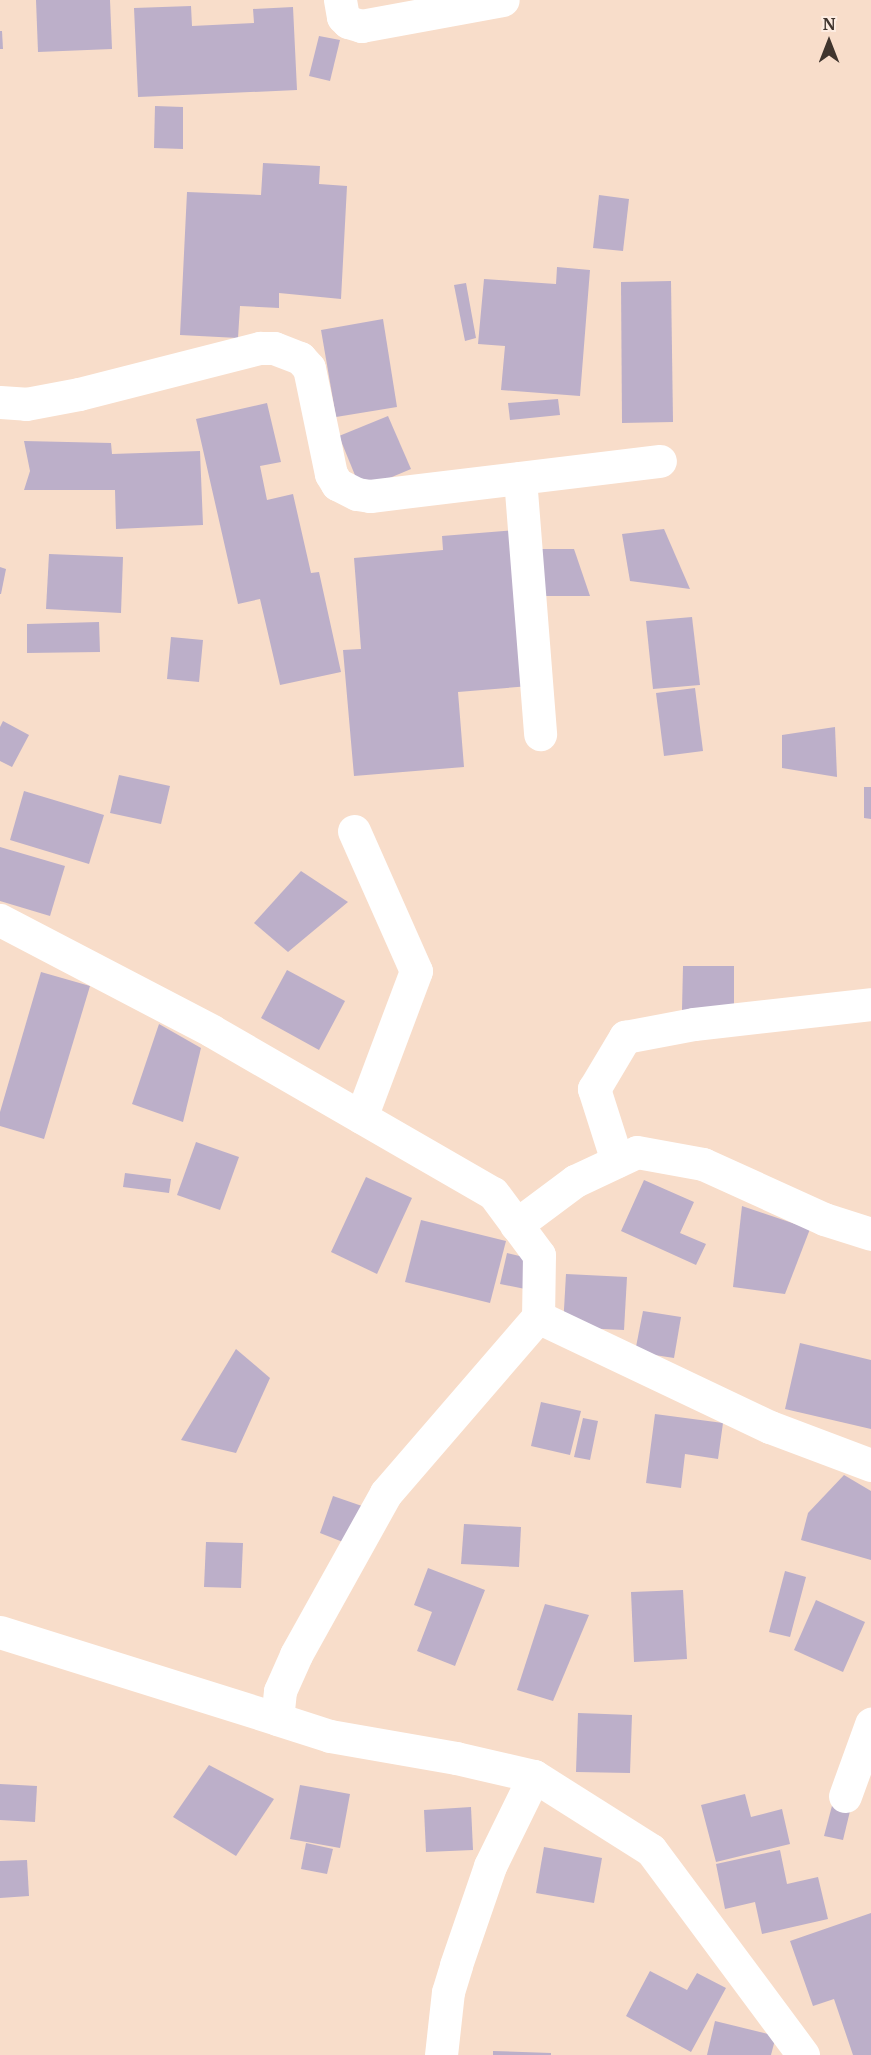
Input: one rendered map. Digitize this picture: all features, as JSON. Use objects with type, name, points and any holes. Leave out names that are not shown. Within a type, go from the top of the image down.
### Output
[{"type":"street","points":[[340,0],[343,17],[348,22],[361,26],[503,0]]},
{"type":"street","points":[[0,402],[26,404],[79,394],[260,348],[274,348],[300,358],[309,368],[331,474],[337,484],[347,491],[370,496],[660,461]]},
{"type":"street","points":[[520,478],[540,734]]},
{"type":"street","points":[[354,831],[416,971],[361,1117]]},
{"type":"street","points":[[0,920],[212,1031],[493,1193],[539,1255],[538,1317],[386,1493],[296,1655],[280,1691],[277,1719]]},
{"type":"street","points":[[617,1161],[594,1089],[625,1037],[694,1024],[871,1004]]},
{"type":"street","points":[[516,1225],[575,1181],[637,1152],[703,1164],[824,1219],[871,1234]]},
{"type":"street","points":[[538,1317],[770,1427],[871,1465]]},
{"type":"street","points":[[0,1632],[330,1736],[456,1758],[534,1776],[651,1850],[803,2055]]},
{"type":"street","points":[[845,1796],[871,1724]]},
{"type":"street","points":[[441,2055],[448,1992],[456,1965],[490,1866],[534,1776]]},
{"type":"building","points":[[36,0],[110,0],[112,49],[38,52]]},
{"type":"building","points":[[191,6],[192,26],[254,23],[253,9],[293,7],[297,90],[138,97],[134,8]]},
{"type":"building","points":[[0,31],[2,31],[3,49],[0,49]]},
{"type":"building","points":[[319,36],[340,40],[330,81],[309,76]]},
{"type":"building","points":[[155,106],[183,107],[183,149],[154,148]]},
{"type":"building","points":[[263,163],[320,166],[319,184],[347,186],[341,299],[279,293],[279,308],[240,306],[238,338],[180,335],[187,192],[261,195]]},
{"type":"building","points":[[599,195],[629,199],[623,251],[593,248]]},
{"type":"building","points":[[557,267],[590,270],[580,396],[501,390],[505,346],[478,344],[484,279],[556,284]]},
{"type":"building","points":[[671,281],[673,422],[622,423],[621,282]]},
{"type":"building","points":[[466,283],[476,338],[465,341],[454,285]]},
{"type":"building","points":[[383,319],[397,407],[336,417],[321,330]]},
{"type":"building","points":[[558,399],[560,415],[510,420],[508,403]]},
{"type":"building","points":[[267,403],[281,462],[260,466],[267,500],[293,494],[311,573],[319,572],[341,672],[280,685],[260,599],[238,604],[196,419]]},
{"type":"building","points":[[388,416],[411,469],[361,490],[339,436]]},
{"type":"building","points":[[24,441],[111,443],[112,454],[200,451],[203,525],[116,529],[115,490],[24,490],[30,471]]},
{"type":"building","points":[[664,529],[690,589],[630,581],[622,534]]},
{"type":"building","points":[[517,530],[530,686],[458,692],[464,767],[354,776],[343,650],[361,649],[354,558],[443,550],[442,536]]},
{"type":"building","points":[[535,549],[574,549],[590,596],[540,596]]},
{"type":"building","points":[[49,554],[123,557],[121,613],[46,609]]},
{"type":"building","points":[[0,567],[6,569],[1,594],[0,594]]},
{"type":"building","points":[[692,617],[700,685],[653,689],[646,621]]},
{"type":"building","points":[[99,622],[100,652],[27,653],[27,624]]},
{"type":"building","points":[[171,637],[203,640],[199,682],[167,679]]},
{"type":"building","points":[[695,688],[703,751],[664,756],[656,693]]},
{"type":"building","points":[[3,721],[29,735],[12,767],[0,761],[0,727]]},
{"type":"building","points":[[835,727],[837,777],[782,768],[782,735]]},
{"type":"building","points":[[119,775],[170,786],[161,824],[110,813]]},
{"type":"building","points":[[864,787],[871,787],[871,819],[864,818]]},
{"type":"building","points":[[24,791],[104,815],[89,864],[10,840]]},
{"type":"building","points":[[0,847],[65,866],[50,916],[0,901]]},
{"type":"building","points":[[301,871],[348,902],[288,952],[254,923]]},
{"type":"building","points":[[683,966],[734,966],[734,1011],[682,1010]]},
{"type":"building","points":[[287,970],[345,1001],[319,1050],[261,1018]]},
{"type":"building","points":[[41,972],[90,986],[44,1139],[0,1126],[0,1112]]},
{"type":"building","points":[[159,1024],[201,1048],[183,1122],[132,1104]]},
{"type":"building","points":[[196,1142],[239,1157],[220,1210],[177,1195]]},
{"type":"building","points":[[125,1173],[171,1179],[169,1193],[123,1187]]},
{"type":"building","points":[[366,1177],[412,1198],[377,1274],[331,1252]]},
{"type":"building","points":[[644,1180],[694,1202],[680,1233],[706,1244],[696,1265],[621,1231]]},
{"type":"building","points":[[742,1206],[810,1229],[785,1294],[733,1287]]},
{"type":"building","points":[[421,1220],[506,1241],[490,1303],[405,1282]]},
{"type":"building","points":[[507,1253],[536,1260],[530,1290],[500,1284]]},
{"type":"building","points":[[566,1274],[627,1277],[624,1330],[563,1327]]},
{"type":"building","points":[[643,1311],[681,1317],[674,1358],[635,1352]]},
{"type":"building","points":[[800,1343],[871,1360],[871,1429],[785,1409]]},
{"type":"building","points":[[236,1349],[270,1378],[236,1453],[181,1440]]},
{"type":"building","points":[[541,1402],[581,1411],[570,1455],[531,1446]]},
{"type":"building","points":[[655,1414],[723,1423],[718,1459],[685,1454],[681,1488],[646,1483]]},
{"type":"building","points":[[583,1418],[598,1421],[590,1460],[574,1457]]},
{"type":"building","points":[[844,1475],[871,1491],[871,1560],[801,1540],[808,1513]]},
{"type":"building","points":[[333,1496],[362,1506],[348,1544],[320,1533]]},
{"type":"building","points":[[464,1524],[521,1527],[519,1567],[461,1564]]},
{"type":"building","points":[[206,1542],[243,1543],[241,1588],[204,1587]]},
{"type":"building","points":[[428,1568],[485,1590],[455,1666],[417,1651],[432,1612],[414,1605]]},
{"type":"building","points":[[785,1571],[806,1577],[790,1637],[769,1632]]},
{"type":"building","points":[[683,1590],[687,1659],[634,1662],[631,1592]]},
{"type":"building","points":[[816,1600],[865,1622],[843,1672],[794,1650]]},
{"type":"building","points":[[545,1604],[589,1615],[553,1701],[517,1690]]},
{"type":"building","points":[[578,1713],[632,1715],[630,1773],[576,1772]]},
{"type":"building","points":[[209,1765],[274,1799],[236,1856],[173,1817]]},
{"type":"building","points":[[0,1784],[37,1786],[35,1822],[0,1820]]},
{"type":"building","points":[[300,1785],[350,1794],[340,1848],[290,1839]]},
{"type":"building","points":[[745,1794],[751,1817],[782,1809],[790,1844],[716,1862],[701,1805]]},
{"type":"building","points":[[833,1802],[851,1807],[843,1840],[824,1836]]},
{"type":"building","points":[[471,1807],[473,1850],[426,1852],[424,1810]]},
{"type":"building","points":[[306,1843],[333,1849],[327,1874],[301,1869]]},
{"type":"building","points":[[544,1847],[602,1858],[594,1903],[536,1893]]},
{"type":"building","points":[[780,1850],[787,1884],[818,1877],[828,1919],[762,1934],[755,1902],[725,1909],[716,1864]]},
{"type":"building","points":[[27,1860],[29,1896],[0,1898],[0,1861]]},
{"type":"building","points":[[871,1913],[871,2055],[853,2055],[834,1999],[813,2006],[790,1941]]},
{"type":"building","points":[[650,1971],[687,1990],[697,1973],[726,1988],[691,2052],[626,2016]]},
{"type":"building","points":[[715,2021],[776,2036],[771,2055],[707,2055]]},
{"type":"building","points":[[493,2051],[551,2053],[551,2055],[493,2055]]}]
